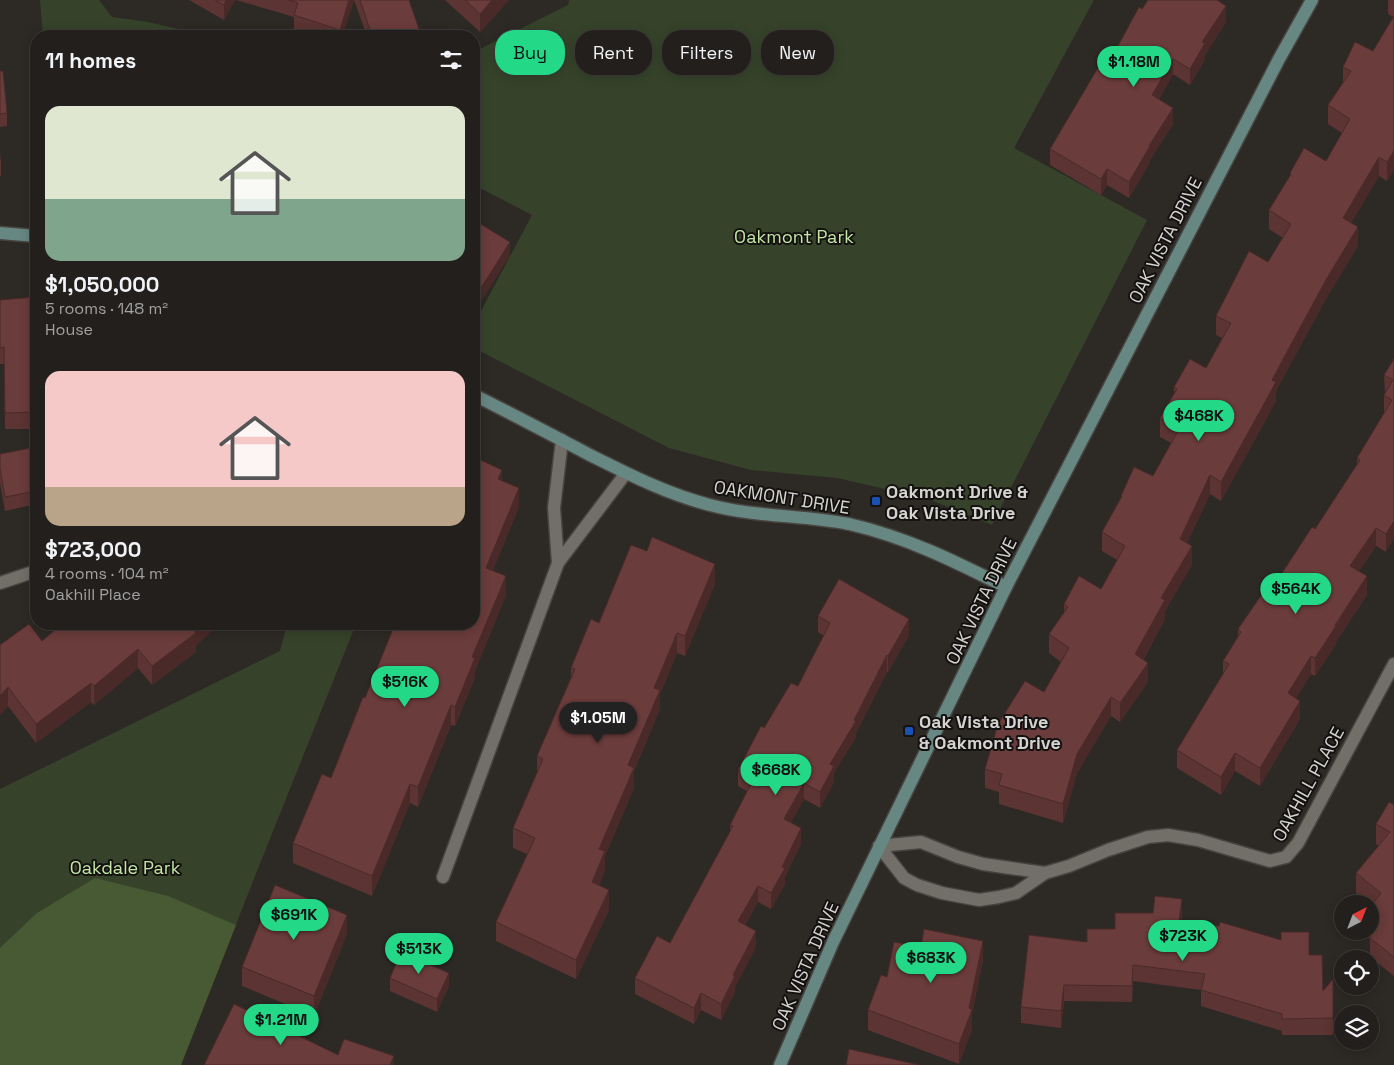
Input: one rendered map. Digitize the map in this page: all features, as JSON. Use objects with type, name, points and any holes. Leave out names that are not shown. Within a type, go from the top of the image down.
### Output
[{"type":"street","name":"OAK VISTA DRIVE","points":[[780,1065],[833,942],[1006,587],[1278,58],[1312,0]]},
{"type":"street","points":[[0,233],[30,236]]},
{"type":"street","name":"OAKMONT DRIVE","points":[[480,398],[657,487],[711,505],[740,512],[846,524],[880,532],[940,554],[1006,587]]},
{"type":"street","points":[[558,564],[554,508],[562,440]]},
{"type":"street","points":[[443,877],[558,564],[626,473]]},
{"type":"street","points":[[0,583],[30,572]]},
{"type":"street","name":"OAKHILL PLACE","points":[[879,846],[904,878],[925,888],[961,898],[979,900],[999,898],[1016,893],[1045,873],[1069,866],[1148,836],[1168,835],[1191,838],[1270,860],[1286,857],[1298,843],[1394,664]]},
{"type":"street","name":"OAKHILL PLACE","points":[[879,846],[921,842],[958,857],[983,864],[1045,873]]},
{"type":"green space","points":[[40,0],[99,0],[112,17],[148,22],[182,30],[42,30]]},
{"type":"green space","name":"Oakmont Park","points":[[569,0],[1094,0],[1014,148],[1147,220],[992,525],[929,499],[837,478],[751,470],[669,448],[480,351],[480,313],[532,215],[480,188],[480,49],[495,42],[495,75],[565,75],[565,30],[518,30],[568,5]]},
{"type":"green space","name":"Oakdale Park","points":[[285,630],[354,630],[181,1065],[0,1065],[0,789],[280,651]]},
{"type":"green space","points":[[95,878],[168,896],[236,925],[181,1065],[0,1065],[0,948],[37,913]]},
{"type":"building","points":[[215,0],[226,0],[224,5]]},
{"type":"building","points":[[288,0],[349,0],[340,30],[294,15],[298,3]]},
{"type":"building","points":[[360,0],[409,0],[419,29],[370,30]]},
{"type":"building","points":[[465,0],[492,0],[480,14]]},
{"type":"building","points":[[1148,0],[1217,0],[1226,6],[1202,42],[1205,43],[1190,69],[1173,59],[1152,95],[1173,108],[1129,182],[1107,169],[1101,179],[1050,149],[1099,66],[1105,70],[1139,7],[1142,9]]},
{"type":"building","points":[[1394,16],[1394,151],[1387,162],[1379,157],[1343,218],[1358,227],[1327,278],[1295,337],[1272,380],[1276,382],[1221,482],[1210,475],[1180,539],[1192,546],[1161,598],[1165,600],[1135,654],[1148,663],[1120,703],[1111,697],[1077,754],[1063,804],[999,785],[1002,774],[985,769],[998,724],[1025,681],[1044,692],[1069,648],[1049,634],[1068,607],[1064,604],[1079,576],[1101,589],[1125,546],[1102,532],[1122,496],[1134,467],[1153,476],[1179,429],[1160,418],[1177,389],[1174,387],[1190,359],[1206,368],[1231,323],[1216,316],[1249,251],[1268,262],[1291,224],[1269,210],[1304,148],[1326,161],[1350,119],[1328,105],[1351,71],[1343,67],[1355,42],[1373,51]]},
{"type":"building","points":[[0,71],[3,71],[7,113],[0,114]]},
{"type":"building","points":[[480,224],[510,242],[480,287]]},
{"type":"building","points":[[30,298],[30,412],[5,413],[4,347],[0,348],[0,300]]},
{"type":"building","points":[[1394,359],[1394,521],[1386,534],[1376,528],[1350,566],[1367,576],[1315,658],[1311,656],[1288,693],[1300,701],[1260,768],[1235,753],[1221,777],[1177,750],[1229,664],[1223,661],[1241,632],[1238,629],[1271,581],[1275,584],[1312,527],[1315,529],[1360,460],[1357,458],[1392,400],[1384,395],[1393,380],[1384,375]]},
{"type":"building","points":[[30,448],[30,492],[5,497],[0,469],[0,454]]},
{"type":"building","points":[[480,460],[502,470],[498,479],[519,488],[486,568],[506,576],[472,657],[475,658],[455,707],[451,705],[418,787],[410,784],[372,876],[293,843],[322,774],[331,778],[363,697],[365,698],[393,630],[480,630]]},
{"type":"building","points":[[652,537],[715,564],[685,636],[677,633],[654,688],[660,690],[628,765],[634,768],[599,849],[605,851],[592,882],[609,890],[576,960],[496,922],[535,838],[513,828],[543,759],[537,756],[575,669],[571,668],[591,619],[599,623],[631,545],[647,551]]},
{"type":"building","points":[[839,579],[909,619],[887,655],[854,720],[856,721],[830,764],[834,766],[820,792],[804,783],[784,819],[801,828],[782,867],[785,868],[771,893],[758,886],[738,921],[756,931],[733,975],[735,976],[721,1004],[701,993],[694,1008],[635,978],[657,936],[670,943],[733,826],[730,825],[754,778],[738,770],[761,726],[764,728],[791,683],[798,686],[830,623],[818,616]]},
{"type":"building","points":[[29,624],[30,630],[34,630],[42,641],[55,630],[194,630],[196,633],[152,666],[138,649],[94,686],[91,683],[36,724],[8,687],[0,696],[0,645]]},
{"type":"building","points":[[1389,802],[1394,805],[1394,957],[1373,940],[1379,940],[1379,896],[1381,893],[1356,873],[1390,832],[1376,824]]},
{"type":"building","points":[[275,885],[347,915],[314,996],[242,967]]},
{"type":"building","points":[[1155,896],[1182,899],[1179,921],[1219,926],[1220,922],[1281,940],[1281,932],[1309,932],[1309,955],[1322,955],[1323,991],[1333,979],[1333,1018],[1282,1019],[1282,1014],[1201,990],[1205,974],[1133,965],[1132,986],[1064,985],[1061,1011],[1021,1007],[1029,935],[1087,942],[1087,929],[1115,929],[1115,913],[1153,913]]},
{"type":"building","points":[[924,929],[983,941],[969,1008],[972,1010],[959,1044],[868,1010],[881,975],[887,977],[894,942],[921,947]]},
{"type":"building","points":[[401,952],[449,973],[437,999],[390,978]]},
{"type":"building","points":[[234,1004],[338,1055],[344,1039],[394,1056],[390,1065],[204,1065]]},
{"type":"building","points":[[849,1049],[919,1065],[846,1065]]},
{"type":"place","name":"Oakmont Drive & Oak Vista Drive","points":[[876,501]]},
{"type":"place","name":"Oak Vista Drive & Oakmont Drive","points":[[909,731]]}]
